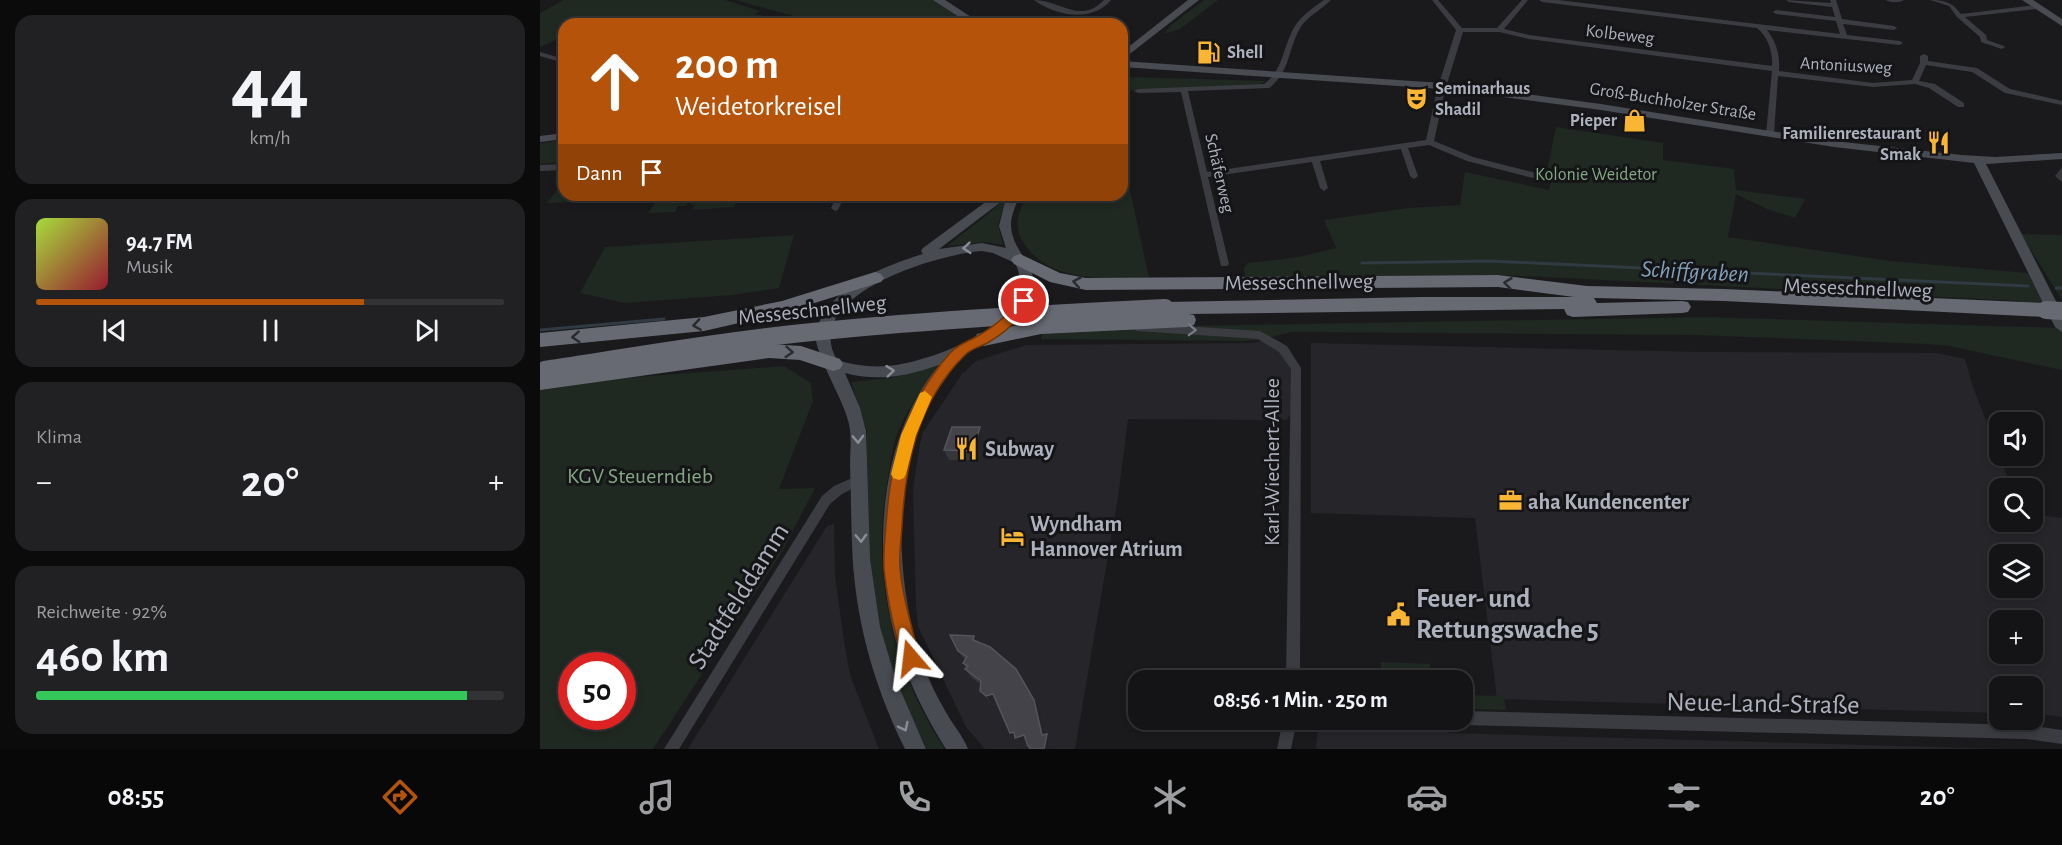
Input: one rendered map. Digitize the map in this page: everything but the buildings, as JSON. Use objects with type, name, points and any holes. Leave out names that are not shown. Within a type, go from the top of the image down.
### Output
[{"type":"highway","points":[[1020,260],[1056,278],[1086,284],[1498,281],[1587,292]]},
{"type":"highway","points":[[540,340],[666,330],[704,324],[773,309],[875,278]]},
{"type":"highway","name":"Messeschnellweg","points":[[1587,292],[1724,295],[2057,318]]},
{"type":"highway","points":[[1505,303],[1587,292]]},
{"type":"highway","name":"Messeschnellweg","points":[[542,375],[689,348],[815,332],[1032,314],[1165,308],[1329,303],[1505,303],[1704,306],[2057,318]]},
{"type":"highway","points":[[984,339],[1041,327],[1113,322],[1704,306]]},
{"type":"highway","points":[[542,375],[769,351],[801,353],[833,364]]},
{"type":"street","points":[[938,0],[967,18]]},
{"type":"street","points":[[1038,0],[1064,10],[1084,13],[1097,11],[1108,0]]},
{"type":"street","points":[[1128,52],[1194,0]]},
{"type":"street","points":[[1278,75],[1299,25],[1329,0]]},
{"type":"street","points":[[1430,142],[1442,86],[1460,30],[1435,0]]},
{"type":"street","points":[[1499,30],[1526,0]]},
{"type":"street","points":[[1542,0],[1900,43]]},
{"type":"street","points":[[1789,0],[1833,3],[1844,36]]},
{"type":"street","points":[[1889,0],[1901,0]]},
{"type":"street","points":[[1933,0],[1951,5],[1959,16],[1984,36],[1983,41],[2002,47]]},
{"type":"street","points":[[2027,0],[2062,23]]},
{"type":"street","points":[[1959,16],[2036,7]]},
{"type":"street","points":[[1776,12],[1894,28]]},
{"type":"street","points":[[1760,27],[1775,50],[1770,134]]},
{"type":"street","name":"Kolbeweg","points":[[1460,30],[1499,30],[1529,37],[1775,71]]},
{"type":"street","points":[[540,54],[558,59]]},
{"type":"street","name":"Antoniusweg","points":[[1915,82],[1924,60],[1974,70],[2008,91],[2062,103]]},
{"type":"street","name":"Groß-Buchholzer Straße","points":[[1128,64],[1442,86],[1601,107],[1878,150],[1978,160],[2008,161],[2062,156]]},
{"type":"street","name":"Antoniusweg","points":[[1775,71],[1873,85],[1915,82],[1932,86],[1961,105]]},
{"type":"street","name":"Groß-Buchholzer Straße","points":[[1138,91],[1266,86],[1278,75]]},
{"type":"street","name":"Schäferweg","points":[[1184,90],[1224,264]]},
{"type":"street","points":[[540,139],[558,136]]},
{"type":"street","points":[[1203,176],[1430,142],[1470,159],[1537,176]]},
{"type":"street","points":[[1404,147],[1414,176]]},
{"type":"street","points":[[1315,158],[1324,188]]},
{"type":"street","points":[[1978,160],[2057,318]]},
{"type":"street","points":[[540,168],[558,167]]},
{"type":"street","points":[[835,208],[838,201]]},
{"type":"street","points":[[913,261],[949,237],[994,201]]},
{"type":"street","points":[[833,364],[850,371],[871,373],[898,371],[984,339],[1018,311],[1024,301],[1028,285],[1027,274],[1008,241],[1005,225],[1012,201]]},
{"type":"street","points":[[916,749],[894,705],[877,657],[868,617],[862,560],[858,430],[851,404],[822,343],[824,326],[835,309],[875,278],[913,261],[942,252],[982,247],[1002,251],[1020,260]]},
{"type":"street","name":"Karl-Wiechert-Allee","points":[[1113,322],[1150,329],[1246,332],[1270,339],[1283,349],[1296,368],[1293,670]]},
{"type":"street","points":[[958,749],[923,690],[905,642],[892,566],[896,489],[908,435],[927,393],[962,349]]},
{"type":"street","name":"Stadtfelddamm","points":[[670,749],[826,500],[838,490],[859,480]]},
{"type":"street","name":"Neue-Land-Straße","points":[[1473,718],[2026,732],[2062,737]]},
{"type":"street","points":[[1284,749],[1288,730]]},
{"type":"shaded area","points":[[1270,339],[1296,368],[1296,409],[1286,420],[1128,419],[1118,497],[1075,749],[985,749],[966,727],[918,626],[916,608],[913,489],[920,444],[923,432],[962,374],[976,361],[1026,345],[1251,343]]},
{"type":"shaded area","points":[[1311,343],[1699,352],[1936,353],[1965,359],[1989,429],[1989,466],[2003,466],[2008,478],[1989,478],[1989,532],[2043,532],[2043,515],[2062,518],[2062,717],[2043,714],[2043,676],[1989,676],[1989,713],[1497,699],[1475,518],[1311,513]]},
{"type":"shaded area","points":[[834,524],[835,576],[850,675],[879,749],[688,749],[827,526]]},
{"type":"shaded area","points":[[1318,730],[1446,730],[1449,733],[2004,749],[1316,749]]},
{"type":"green space","points":[[564,0],[725,0],[760,11],[755,14],[770,18],[558,18],[558,39],[540,47],[540,13]]},
{"type":"green space","points":[[735,0],[938,0],[967,18],[796,18]]},
{"type":"green space","points":[[1204,0],[1218,0],[1180,29],[1164,34],[1170,26]]},
{"type":"green space","points":[[1128,77],[1265,81],[1259,85],[1128,91]]},
{"type":"green space","name":"Kolonie Weidetor","points":[[1556,127],[1663,143],[1663,160],[1734,169],[1736,190],[1805,199],[1795,218],[1767,209],[1736,194],[1728,237],[1890,261],[2028,273],[2045,304],[1503,275],[1245,277],[1244,268],[1248,263],[1299,257],[1336,248],[1324,220],[1408,208],[1460,205],[1465,172],[1549,190],[1553,173],[1547,171]]},
{"type":"green space","points":[[558,141],[558,162],[540,164],[540,143]]},
{"type":"green space","points":[[1128,181],[1149,278],[1080,276],[1048,265],[1034,256],[1020,236],[1018,218],[1025,201],[1128,201]]},
{"type":"green space","points":[[558,189],[558,201],[599,201],[547,203]]},
{"type":"green space","points":[[689,201],[686,206],[678,206],[675,212],[648,213],[655,203]]},
{"type":"green space","points":[[693,201],[737,201],[734,207],[692,210],[695,205],[691,205]]},
{"type":"green space","points":[[1002,201],[1006,201],[998,224],[1003,245],[985,242],[947,246]]},
{"type":"green space","points":[[2021,234],[2062,235],[2062,300]]},
{"type":"green space","points":[[794,235],[779,288],[732,295],[625,303],[580,293],[605,247]]},
{"type":"green space","points":[[1705,317],[2062,328],[2062,370],[1949,346],[1695,335],[1291,332],[1261,340],[1244,341],[1042,339],[1042,333],[1186,326]]},
{"type":"green space","name":"KGV Steuerndieb","points":[[784,366],[811,383],[813,401],[779,489],[815,488],[782,552],[653,749],[540,749],[540,389],[609,379]]},
{"type":"green space","points":[[937,366],[909,409],[896,437],[883,513],[882,549],[884,584],[899,653],[911,687],[945,749],[927,749],[898,690],[880,636],[869,565],[865,488],[867,432],[851,382],[891,378]]},
{"type":"green space","points":[[1381,662],[1430,664],[1430,670],[1381,670]]},
{"type":"green space","points":[[1473,695],[1504,696],[1506,710],[1473,709]]},
{"type":"waterway","name":"Schiffgraben","points":[[1362,263],[1490,261],[2028,286]]},
{"type":"waterway","name":"Schiffgraben","points":[[2056,288],[2062,288]]},
{"type":"waterway","name":"Schiffgraben","points":[[540,330],[664,319]]},
{"type":"slow traffic","points":[[899,474],[908,435],[925,397]]},
{"type":"place","name":"Shell","points":[[1209,52]]},
{"type":"place","name":"Seminarhaus Shadil","points":[[1417,98]]},
{"type":"place","name":"Pieper","points":[[1635,120]]},
{"type":"place","name":"Familienrestaurant Smak","points":[[1939,143]]},
{"type":"place","name":"Subway","points":[[967,448]]},
{"type":"place","name":"aha Kundencenter","points":[[1510,501]]},
{"type":"place","name":"Wyndham Hannover Atrium","points":[[1012,536]]},
{"type":"place","name":"Feuer- und Rettungswache 5","points":[[1398,614]]},
{"type":"route","points":[[911,658],[898,612],[892,566],[896,489],[908,435],[923,400],[940,374],[962,349],[984,339],[1002,326],[1018,311],[1024,301]]}]
